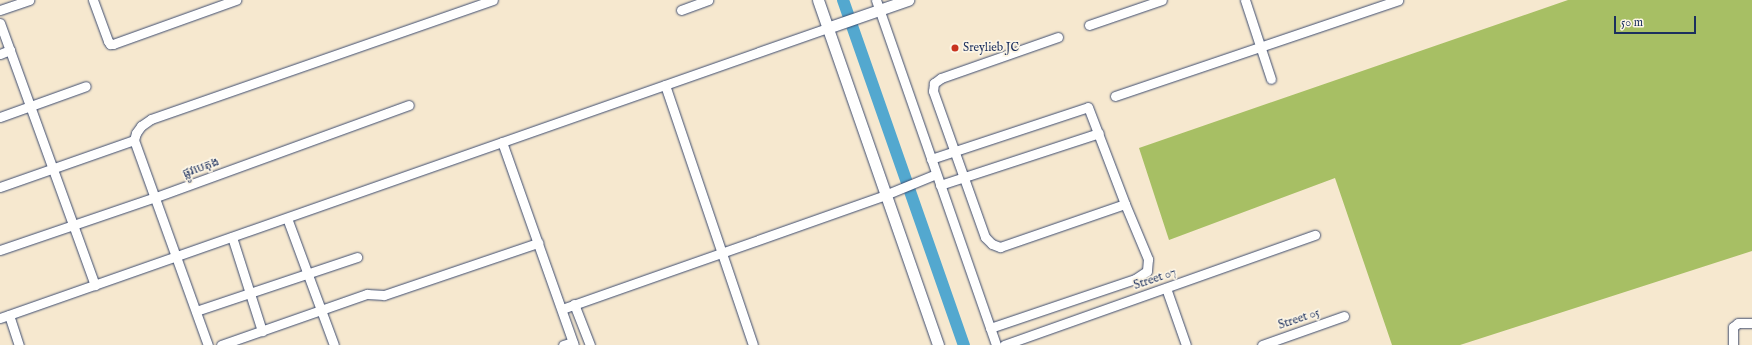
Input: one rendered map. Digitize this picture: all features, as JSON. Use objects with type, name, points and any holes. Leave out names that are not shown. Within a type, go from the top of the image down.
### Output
[{"type":"street","points":[[0,10],[29,0]]},
{"type":"street","points":[[92,0],[110,44],[236,0]]},
{"type":"street","points":[[208,345],[134,140],[136,133],[141,126],[151,119],[493,0]]},
{"type":"street","points":[[681,10],[708,0]]},
{"type":"street","points":[[818,0],[833,26],[885,195],[938,345]]},
{"type":"street","points":[[19,345],[4,317],[833,26],[876,7],[908,0]]},
{"type":"street","points":[[1089,25],[1162,0]]},
{"type":"street","points":[[1245,0],[1271,79]]},
{"type":"street","points":[[1115,96],[1398,0]]},
{"type":"street","points":[[876,7],[996,345]]},
{"type":"street","points":[[0,23],[95,285]]},
{"type":"street","points":[[1058,37],[941,78],[934,83],[933,91],[985,237],[992,244],[1000,247],[1125,204]]},
{"type":"street","points":[[0,54],[10,50]]},
{"type":"street","points":[[665,85],[753,345]]},
{"type":"street","points":[[0,117],[86,86]]},
{"type":"street","name":"ផ្លូវបេតុង","points":[[0,250],[73,224],[156,198],[409,104]]},
{"type":"street","points":[[931,159],[1084,107],[1088,107],[1148,259],[1147,271],[1135,279],[990,328]]},
{"type":"street","points":[[940,185],[1099,133]]},
{"type":"street","points":[[0,187],[134,140]]},
{"type":"street","points":[[502,142],[574,343],[563,345]]},
{"type":"street","points":[[562,309],[885,195],[936,174]]},
{"type":"street","points":[[287,218],[334,345]]},
{"type":"street","name":"Street 07","points":[[1004,345],[1315,236]]},
{"type":"street","points":[[232,237],[262,331]]},
{"type":"street","points":[[220,345],[367,294],[384,295],[538,243]]},
{"type":"street","points":[[196,311],[357,257]]},
{"type":"street","points":[[1166,288],[1186,345]]},
{"type":"street","points":[[574,304],[590,345]]},
{"type":"street","name":"Street 05","points":[[1262,345],[1344,316]]},
{"type":"street","points":[[1733,345],[1732,327],[1738,323],[1752,323]]},
{"type":"green space","points":[[1568,0],[1752,0],[1752,251],[1460,345],[1392,345],[1335,178],[1169,240],[1139,148]]},
{"type":"waterway","points":[[843,0],[964,345]]},
{"type":"place","name":"Sreylieb JC","points":[[955,48]]}]
